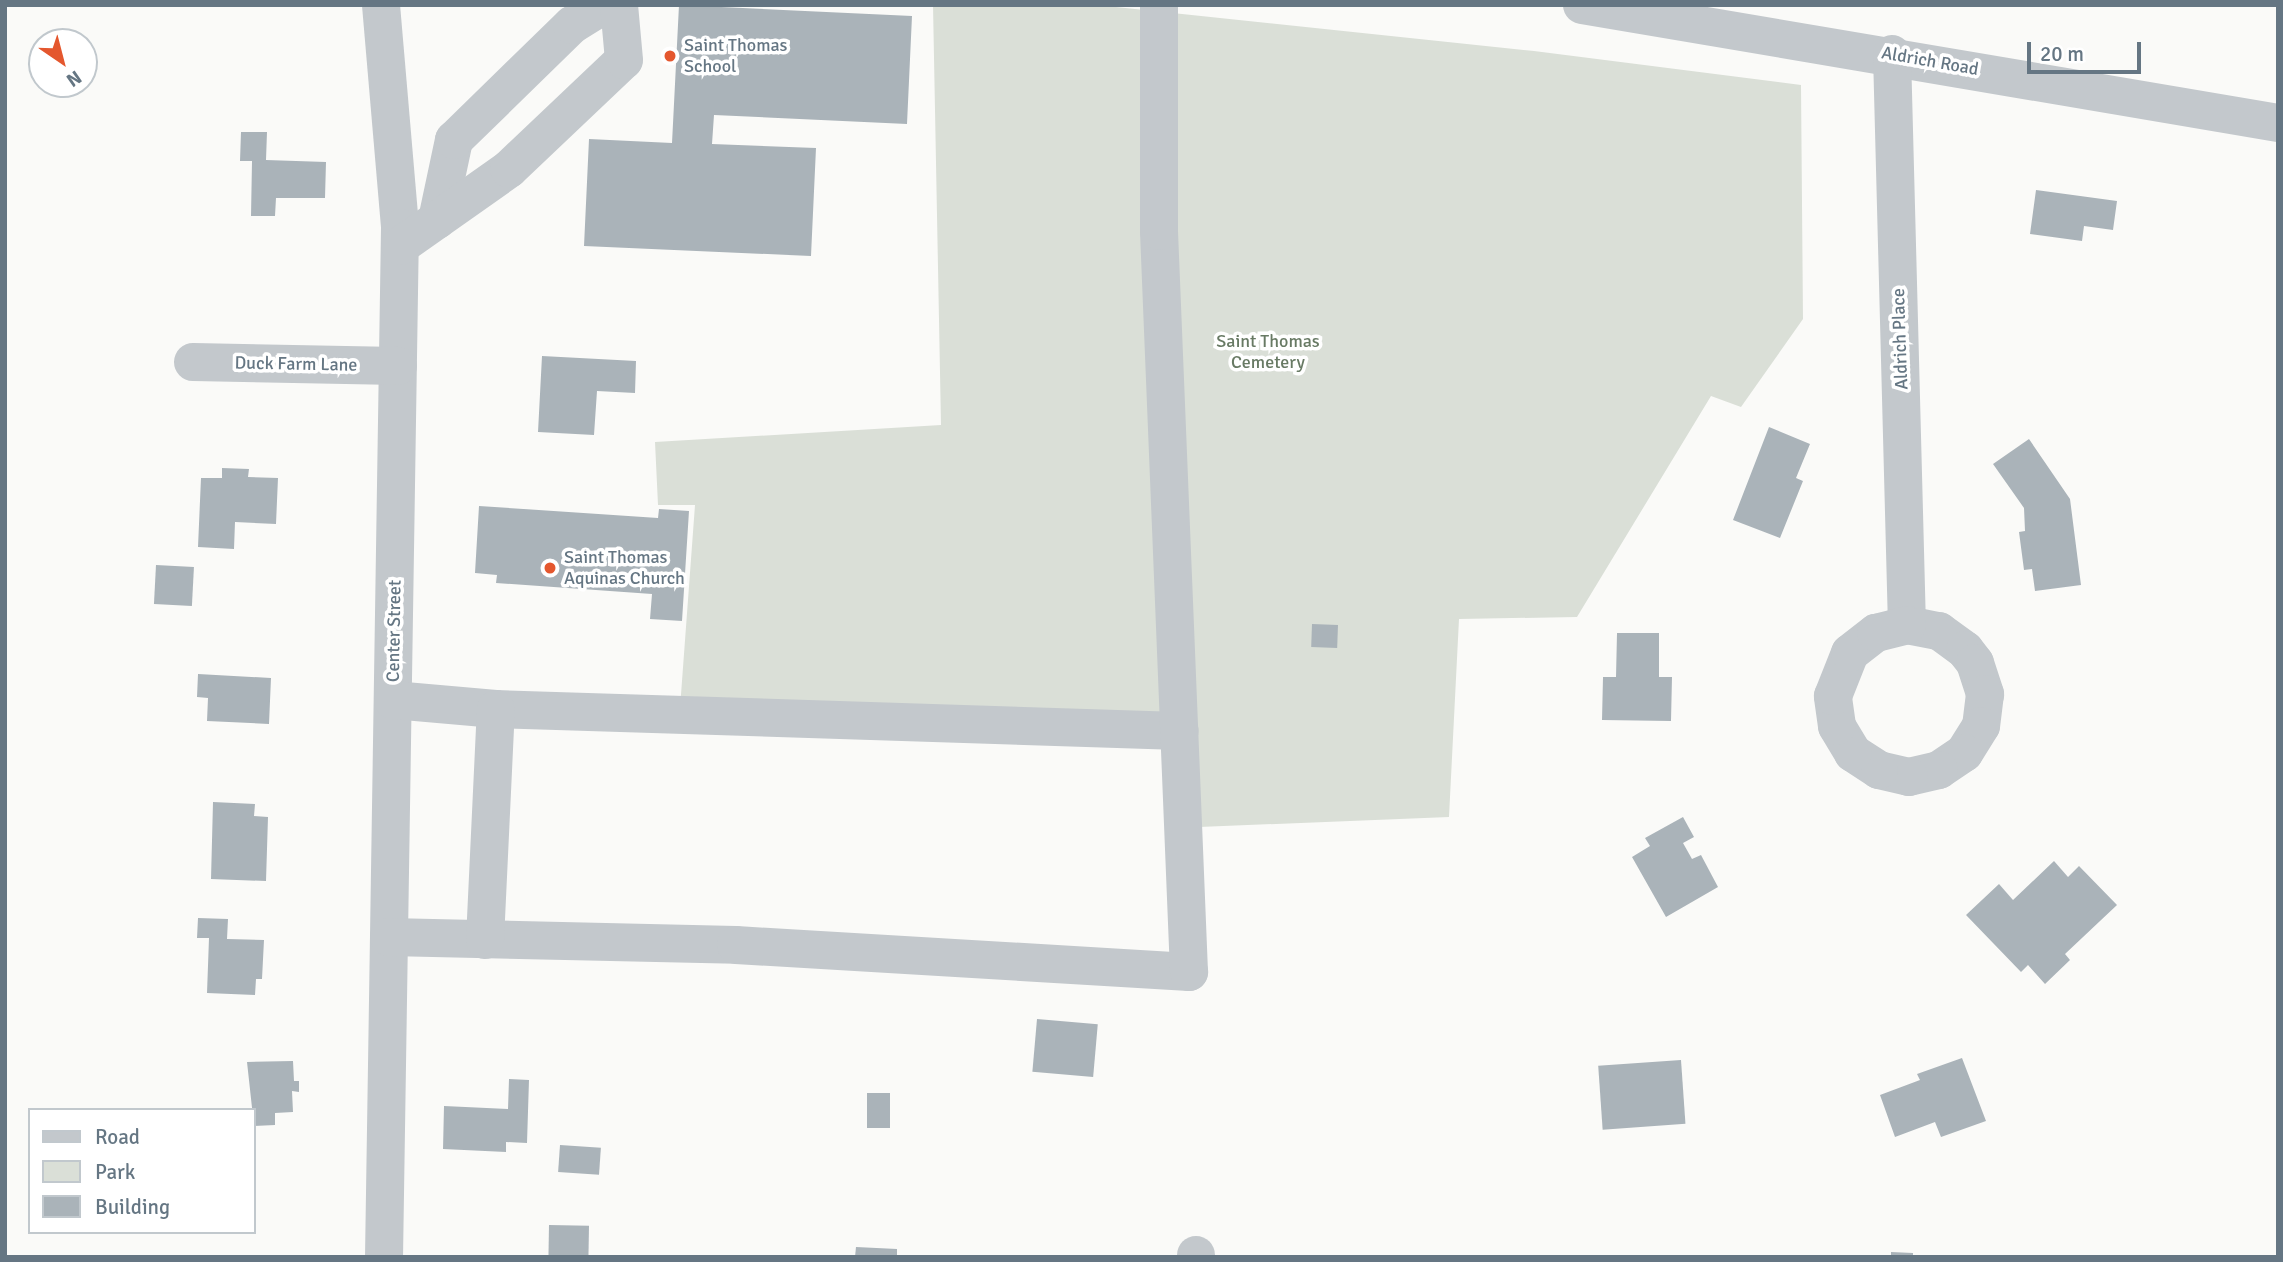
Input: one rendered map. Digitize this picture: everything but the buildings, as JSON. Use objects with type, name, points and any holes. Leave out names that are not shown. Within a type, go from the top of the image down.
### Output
[{"type":"street","name":"Center Street","points":[[381,5],[390,69],[400,246],[384,1257]]},
{"type":"street","points":[[437,220],[454,140],[572,25],[604,5]]},
{"type":"street","points":[[400,246],[509,169],[624,60],[619,5]]},
{"type":"street","points":[[389,937],[736,946],[1189,972],[1159,231],[1158,5]]},
{"type":"street","name":"Aldrich Road","points":[[1582,5],[1892,54],[2278,123]]},
{"type":"street","name":"Aldrich Place","points":[[1892,54],[1908,625]]},
{"type":"street","name":"Duck Farm Lane","points":[[193,362],[398,366]]},
{"type":"street","points":[[393,700],[496,709],[1180,732]]},
{"type":"street","points":[[485,940],[496,709]]},
{"type":"green space","name":"Saint Thomas Cemetery","points":[[933,5],[1097,5],[1534,51],[1801,85],[1803,319],[1741,407],[1711,396],[1577,617],[1459,619],[1449,817],[1199,827],[1190,715],[680,708],[695,505],[658,505],[655,442],[941,425]]},
{"type":"place","name":"Saint Thomas School","points":[[670,56]]},
{"type":"place","name":"Saint Thomas Aquinas Church","points":[[550,568]]}]
